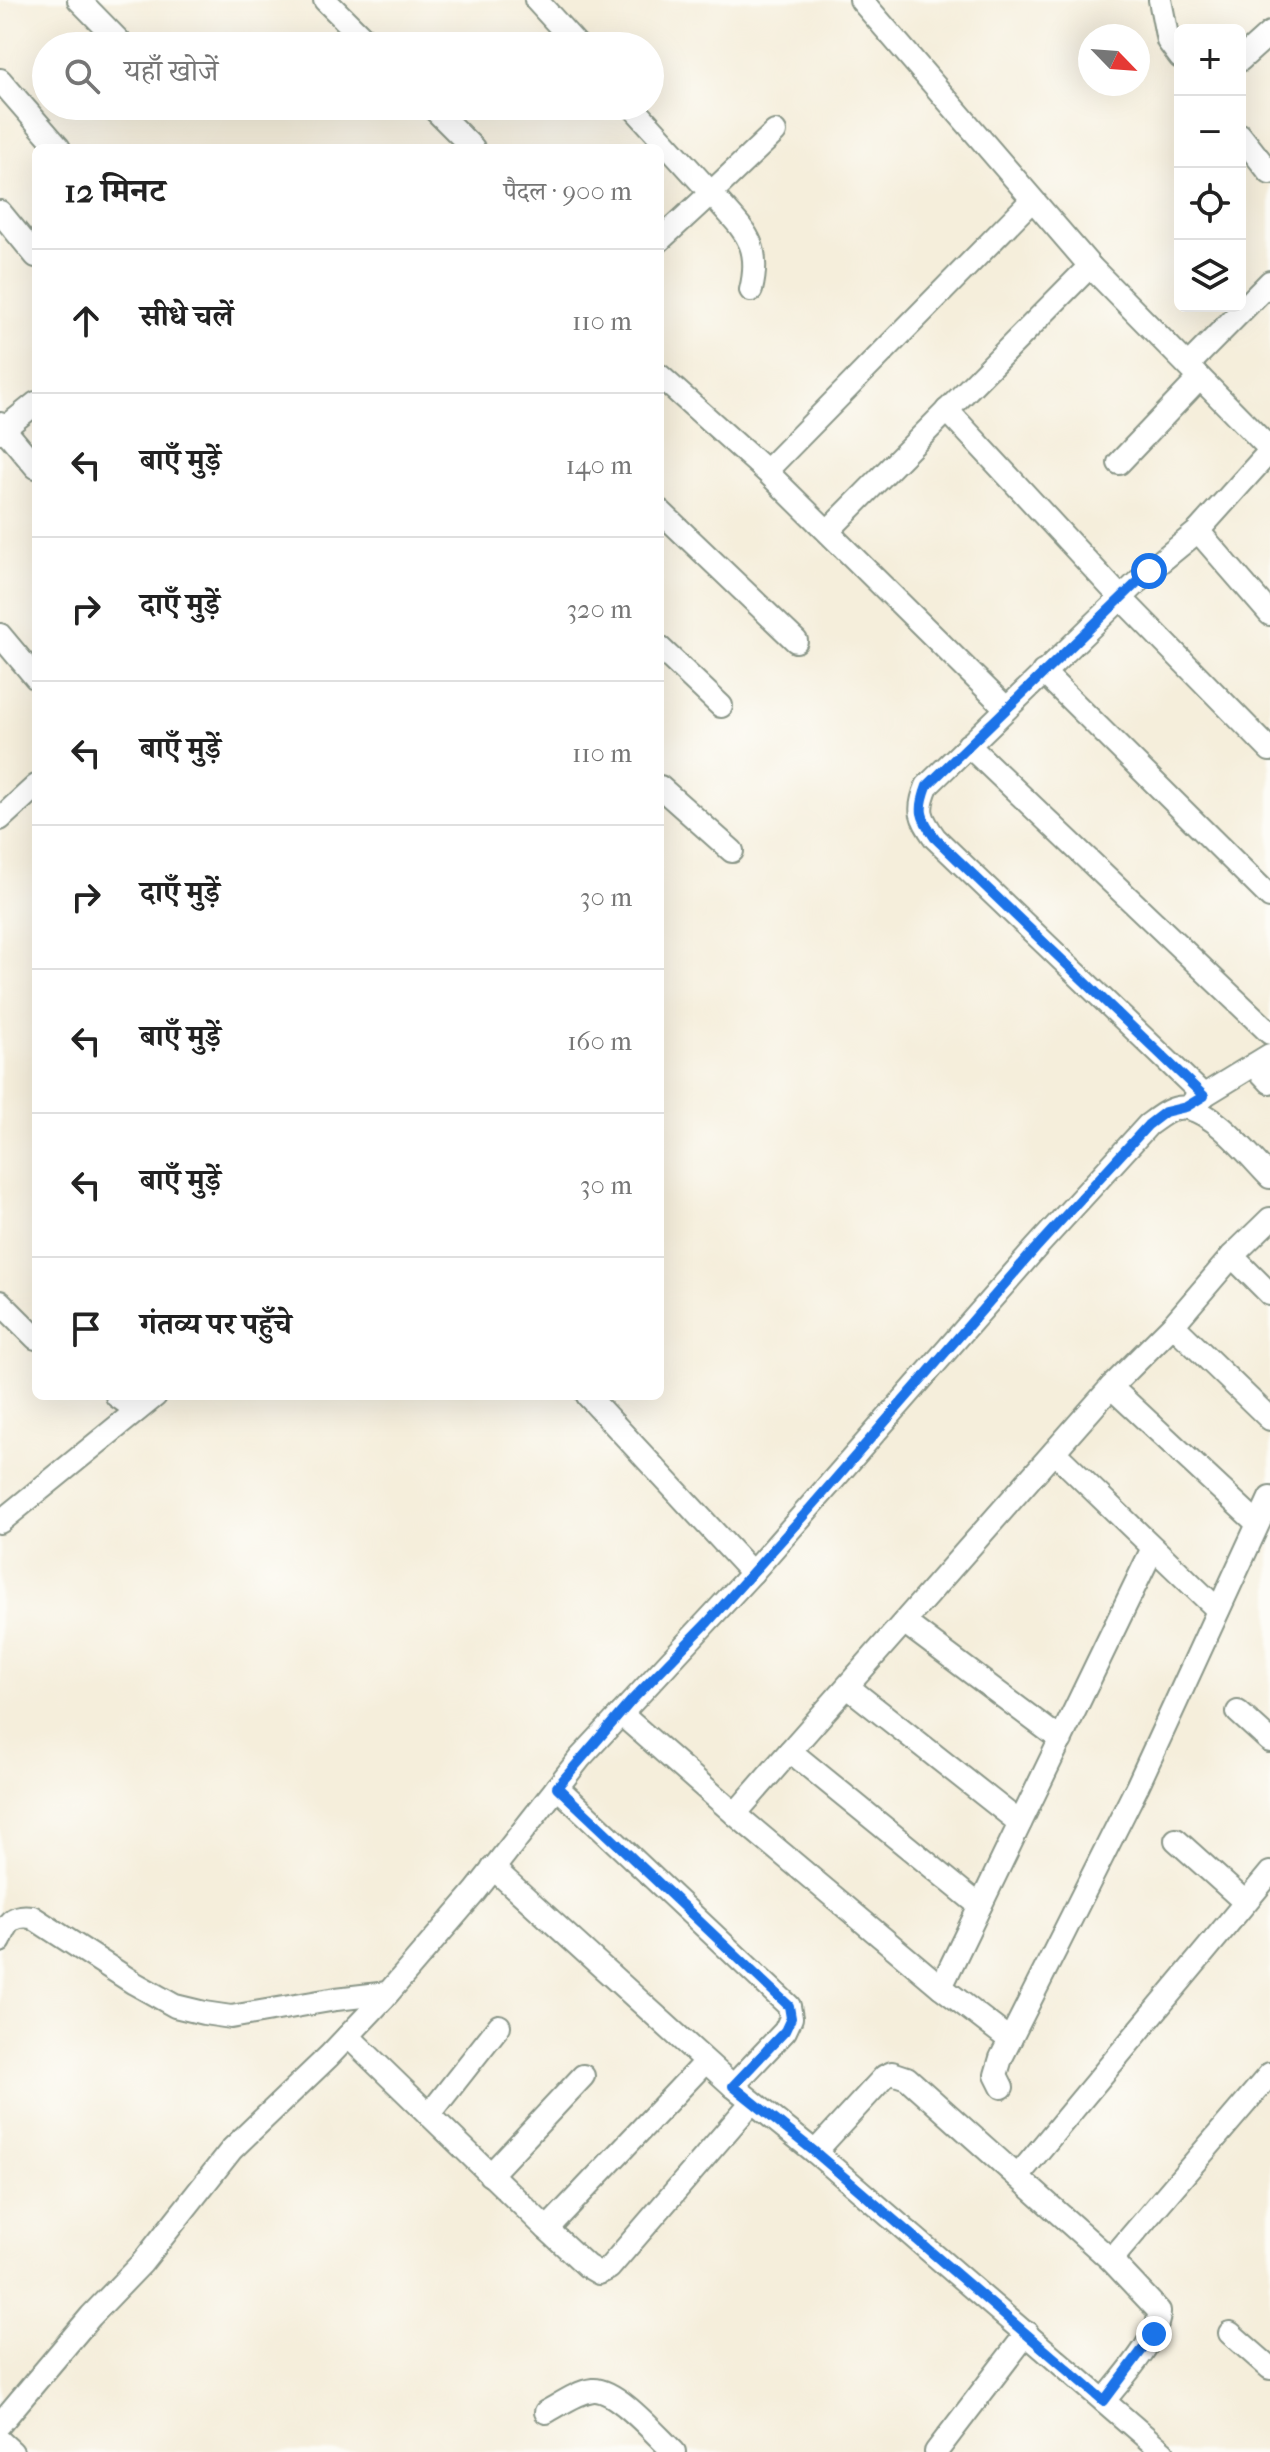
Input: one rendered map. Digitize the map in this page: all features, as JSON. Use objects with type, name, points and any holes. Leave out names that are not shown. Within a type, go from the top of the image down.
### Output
[{"type":"street","points":[[79,0],[110,32]]},
{"type":"street","points":[[325,0],[357,32]]},
{"type":"street","points":[[536,0],[565,32]]},
{"type":"street","points":[[861,0],[1090,266],[1270,450],[1198,531],[1149,571],[927,786],[920,804],[923,822],[935,838],[1270,1177]]},
{"type":"street","points":[[1160,0],[1168,41],[1174,49]]},
{"type":"street","points":[[1246,55],[1270,33]]},
{"type":"street","points":[[0,80],[32,117]]},
{"type":"street","points":[[35,120],[56,144]]},
{"type":"street","points":[[445,120],[469,144]]},
{"type":"street","points":[[645,120],[751,241],[756,268],[751,290]]},
{"type":"street","points":[[664,236],[775,132]]},
{"type":"street","points":[[1246,143],[1270,173]]},
{"type":"street","points":[[766,471],[1031,201]]},
{"type":"street","points":[[0,212],[32,251]]},
{"type":"street","points":[[828,531],[1090,266]]},
{"type":"street","points":[[1119,463],[1270,282]]},
{"type":"street","points":[[664,380],[766,471],[1006,708]]},
{"type":"street","points":[[32,406],[1,428],[32,463]]},
{"type":"street","points":[[947,410],[1122,599],[1270,750]]},
{"type":"street","points":[[664,515],[796,641]]},
{"type":"street","points":[[1198,531],[1270,614]]},
{"type":"street","points":[[0,635],[32,673]]},
{"type":"street","points":[[664,652],[721,706]]},
{"type":"street","points":[[1043,672],[1270,897]]},
{"type":"street","points":[[968,745],[1270,1033]]},
{"type":"street","points":[[664,791],[732,851]]},
{"type":"street","points":[[0,2424],[91,2316],[142,2263],[232,2149],[388,1993],[557,1787],[752,1573],[1035,1249],[1148,1125],[1165,1112],[1195,1101],[1262,1060],[1270,1082]]},
{"type":"street","points":[[735,1814],[1111,1387],[1173,1325],[1232,1256],[1270,1219]]},
{"type":"street","points":[[1232,1256],[1270,1294]]},
{"type":"street","points":[[0,1302],[32,1334]]},
{"type":"street","points":[[1173,1325],[1270,1419]]},
{"type":"street","points":[[1111,1387],[1257,1523]]},
{"type":"street","points":[[592,1400],[752,1573]]},
{"type":"street","points":[[0,1522],[146,1403]]},
{"type":"street","points":[[1054,1452],[1218,1610]]},
{"type":"street","points":[[1002,2087],[996,2075],[997,2068],[1137,1787],[1270,1498]]},
{"type":"street","points":[[941,1987],[1153,1548]]},
{"type":"street","points":[[904,1622],[1061,1740]]},
{"type":"street","points":[[848,1687],[1020,1823]]},
{"type":"street","points":[[1238,1712],[1270,1741]]},
{"type":"street","points":[[621,1714],[941,1987],[1010,2040]]},
{"type":"street","points":[[790,1751],[980,1906]]},
{"type":"street","points":[[557,1787],[789,2006],[791,2018],[785,2031],[733,2086]]},
{"type":"street","points":[[1176,1840],[1245,1902]]},
{"type":"street","points":[[493,1868],[705,2062],[815,2152],[1163,2452]]},
{"type":"street","points":[[1018,2176],[1270,1873]]},
{"type":"street","points":[[0,1941],[5,1926],[13,1918],[21,1915],[32,1917],[175,2006],[231,2017],[388,1993]]},
{"type":"street","points":[[429,2115],[499,2026]]},
{"type":"street","points":[[348,2036],[547,2229],[587,2266],[599,2273],[604,2272],[752,2102]]},
{"type":"street","points":[[547,2229],[705,2062]]},
{"type":"street","points":[[815,2152],[885,2076],[892,2073],[907,2078],[1111,2260],[1159,2311],[1154,2334],[1104,2401]]},
{"type":"street","points":[[1111,2260],[1270,2074]]},
{"type":"street","points":[[490,2175],[583,2076]]},
{"type":"street","points":[[936,2452],[1027,2333]]},
{"type":"street","points":[[1230,2333],[1270,2368]]},
{"type":"street","points":[[546,2412],[582,2392],[596,2389],[617,2398],[670,2451]]},
{"type":"street","points":[[0,2441],[12,2452]]},
{"type":"route","points":[[1149,571],[927,786],[920,804],[923,822],[935,838],[1204,1096],[1186,1107],[1165,1112],[1148,1125],[1035,1249],[805,1514],[708,1622],[632,1700],[557,1787],[789,2006],[791,2018],[785,2031],[733,2086],[815,2152],[1104,2401],[1154,2334]]}]
